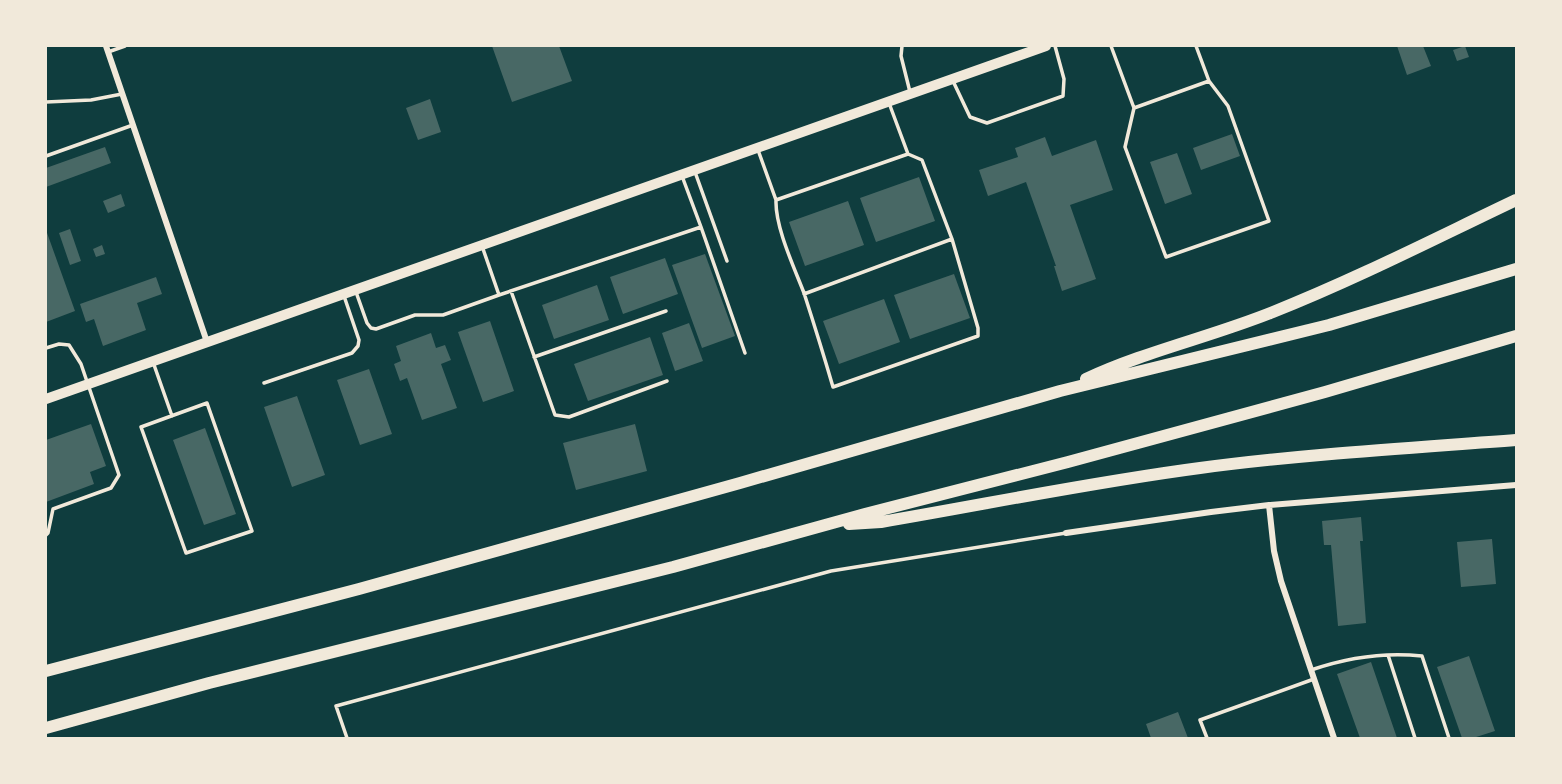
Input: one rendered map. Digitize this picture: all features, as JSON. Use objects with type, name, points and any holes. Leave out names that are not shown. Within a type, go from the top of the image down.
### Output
[{"type":"highway","points":[[1060,391],[1113,367],[1273,312],[1517,200]]},
{"type":"highway","points":[[46,671],[359,589],[1060,391],[1329,325],[1517,269]]},
{"type":"highway","points":[[46,728],[209,683],[673,567],[1325,392],[1517,336]]},
{"type":"highway","points":[[824,525],[881,522],[1103,482],[1202,468],[1517,440]]},
{"type":"main road","points":[[46,399],[1046,46]]},
{"type":"street","points":[[107,49],[207,342]]},
{"type":"street","points":[[1066,533],[1269,505],[1517,485]]},
{"type":"street","points":[[1269,505],[1274,551],[1281,581],[1334,738]]},
{"type":"lane","points":[[107,49],[125,46]]},
{"type":"lane","points":[[902,46],[901,56],[910,94]]},
{"type":"lane","points":[[953,79],[970,117],[987,123],[1063,96],[1064,79],[1055,46]]},
{"type":"lane","points":[[1111,46],[1133,108],[1125,147],[1166,257],[1269,222],[1228,106],[1209,81],[1196,46]]},
{"type":"lane","points":[[1133,108],[1209,81]]},
{"type":"lane","points":[[46,102],[90,100],[122,94]]},
{"type":"lane","points":[[889,101],[908,154]]},
{"type":"lane","points":[[46,156],[133,125]]},
{"type":"lane","points":[[757,148],[776,200],[780,229],[834,387],[978,336],[952,239],[922,160],[908,154],[776,200]]},
{"type":"lane","points":[[694,170],[727,261]]},
{"type":"lane","points":[[681,174],[744,353]]},
{"type":"lane","points":[[355,290],[367,323],[370,328],[376,329],[415,315],[443,315],[701,227]]},
{"type":"lane","points":[[804,295],[952,239]]},
{"type":"lane","points":[[481,245],[499,295]]},
{"type":"lane","points":[[511,291],[555,415],[569,417],[667,381]]},
{"type":"lane","points":[[264,383],[352,353],[359,340],[343,294]]},
{"type":"lane","points":[[534,358],[666,311]]},
{"type":"lane","points":[[46,348],[59,344],[69,345],[81,364],[119,475],[111,488],[53,509],[46,535]]},
{"type":"lane","points":[[152,361],[172,416]]},
{"type":"lane","points":[[206,403],[252,531],[186,553],[141,427],[172,416],[206,403]]},
{"type":"lane","points":[[347,738],[336,705],[831,571],[1066,533]]},
{"type":"lane","points":[[1388,655],[1415,738]]},
{"type":"lane","points":[[1311,670],[1331,663],[1388,655],[1422,656],[1449,738]]},
{"type":"lane","points":[[1207,738],[1200,720],[1314,679]]},
{"type":"building","points":[[492,46],[559,46],[572,81],[512,102]]},
{"type":"building","points":[[1397,46],[1423,46],[1431,66],[1407,75]]},
{"type":"building","points":[[1465,46],[1469,57],[1457,61],[1453,50]]},
{"type":"building","points":[[430,99],[441,132],[418,140],[406,108]]},
{"type":"building","points":[[1232,134],[1240,156],[1201,170],[1193,148]]},
{"type":"building","points":[[1045,137],[1052,156],[1096,140],[1113,190],[1070,205],[1096,279],[1062,291],[1056,266],[1026,182],[988,196],[979,170],[1018,157],[1015,148]]},
{"type":"building","points":[[105,147],[111,163],[46,187],[46,168]]},
{"type":"building","points":[[1177,153],[1192,194],[1165,204],[1150,162]]},
{"type":"building","points":[[919,177],[935,221],[876,242],[860,198]]},
{"type":"building","points":[[121,194],[125,206],[108,213],[103,201]]},
{"type":"building","points":[[848,201],[864,245],[805,266],[789,222]]},
{"type":"building","points":[[70,229],[81,261],[70,265],[59,233]]},
{"type":"building","points":[[46,230],[75,311],[46,322]]},
{"type":"building","points":[[102,245],[105,254],[96,257],[93,249]]},
{"type":"building","points":[[705,254],[735,336],[702,348],[672,265]]},
{"type":"building","points":[[665,258],[678,294],[623,314],[610,277]]},
{"type":"building","points":[[954,274],[970,318],[910,339],[894,295]]},
{"type":"building","points":[[156,277],[162,294],[137,303],[146,330],[103,346],[94,319],[86,322],[80,304]]},
{"type":"building","points":[[597,285],[609,320],[554,339],[542,305]]},
{"type":"building","points":[[884,299],[900,342],[839,364],[823,321]]},
{"type":"building","points":[[490,321],[514,391],[483,402],[458,332]]},
{"type":"building","points":[[689,323],[703,361],[675,371],[662,333]]},
{"type":"building","points":[[431,333],[436,348],[445,345],[451,360],[441,364],[457,408],[422,420],[407,378],[400,381],[394,364],[401,361],[396,346]]},
{"type":"building","points":[[650,337],[663,375],[588,401],[574,364]]},
{"type":"building","points":[[369,369],[392,434],[360,445],[337,380]]},
{"type":"building","points":[[297,396],[325,475],[292,487],[264,407]]},
{"type":"building","points":[[91,424],[106,466],[90,472],[94,484],[46,502],[46,440]]},
{"type":"building","points":[[635,424],[647,471],[576,490],[563,443]]},
{"type":"building","points":[[205,428],[236,514],[204,525],[173,440]]},
{"type":"building","points":[[1361,517],[1363,541],[1360,541],[1366,623],[1338,626],[1331,545],[1324,545],[1322,521]]},
{"type":"building","points":[[1492,539],[1496,584],[1461,587],[1457,542]]},
{"type":"building","points":[[1469,656],[1495,731],[1473,738],[1462,738],[1437,667]]},
{"type":"building","points":[[1371,662],[1397,738],[1360,738],[1337,674]]},
{"type":"building","points":[[1178,712],[1188,738],[1151,738],[1146,724]]}]
